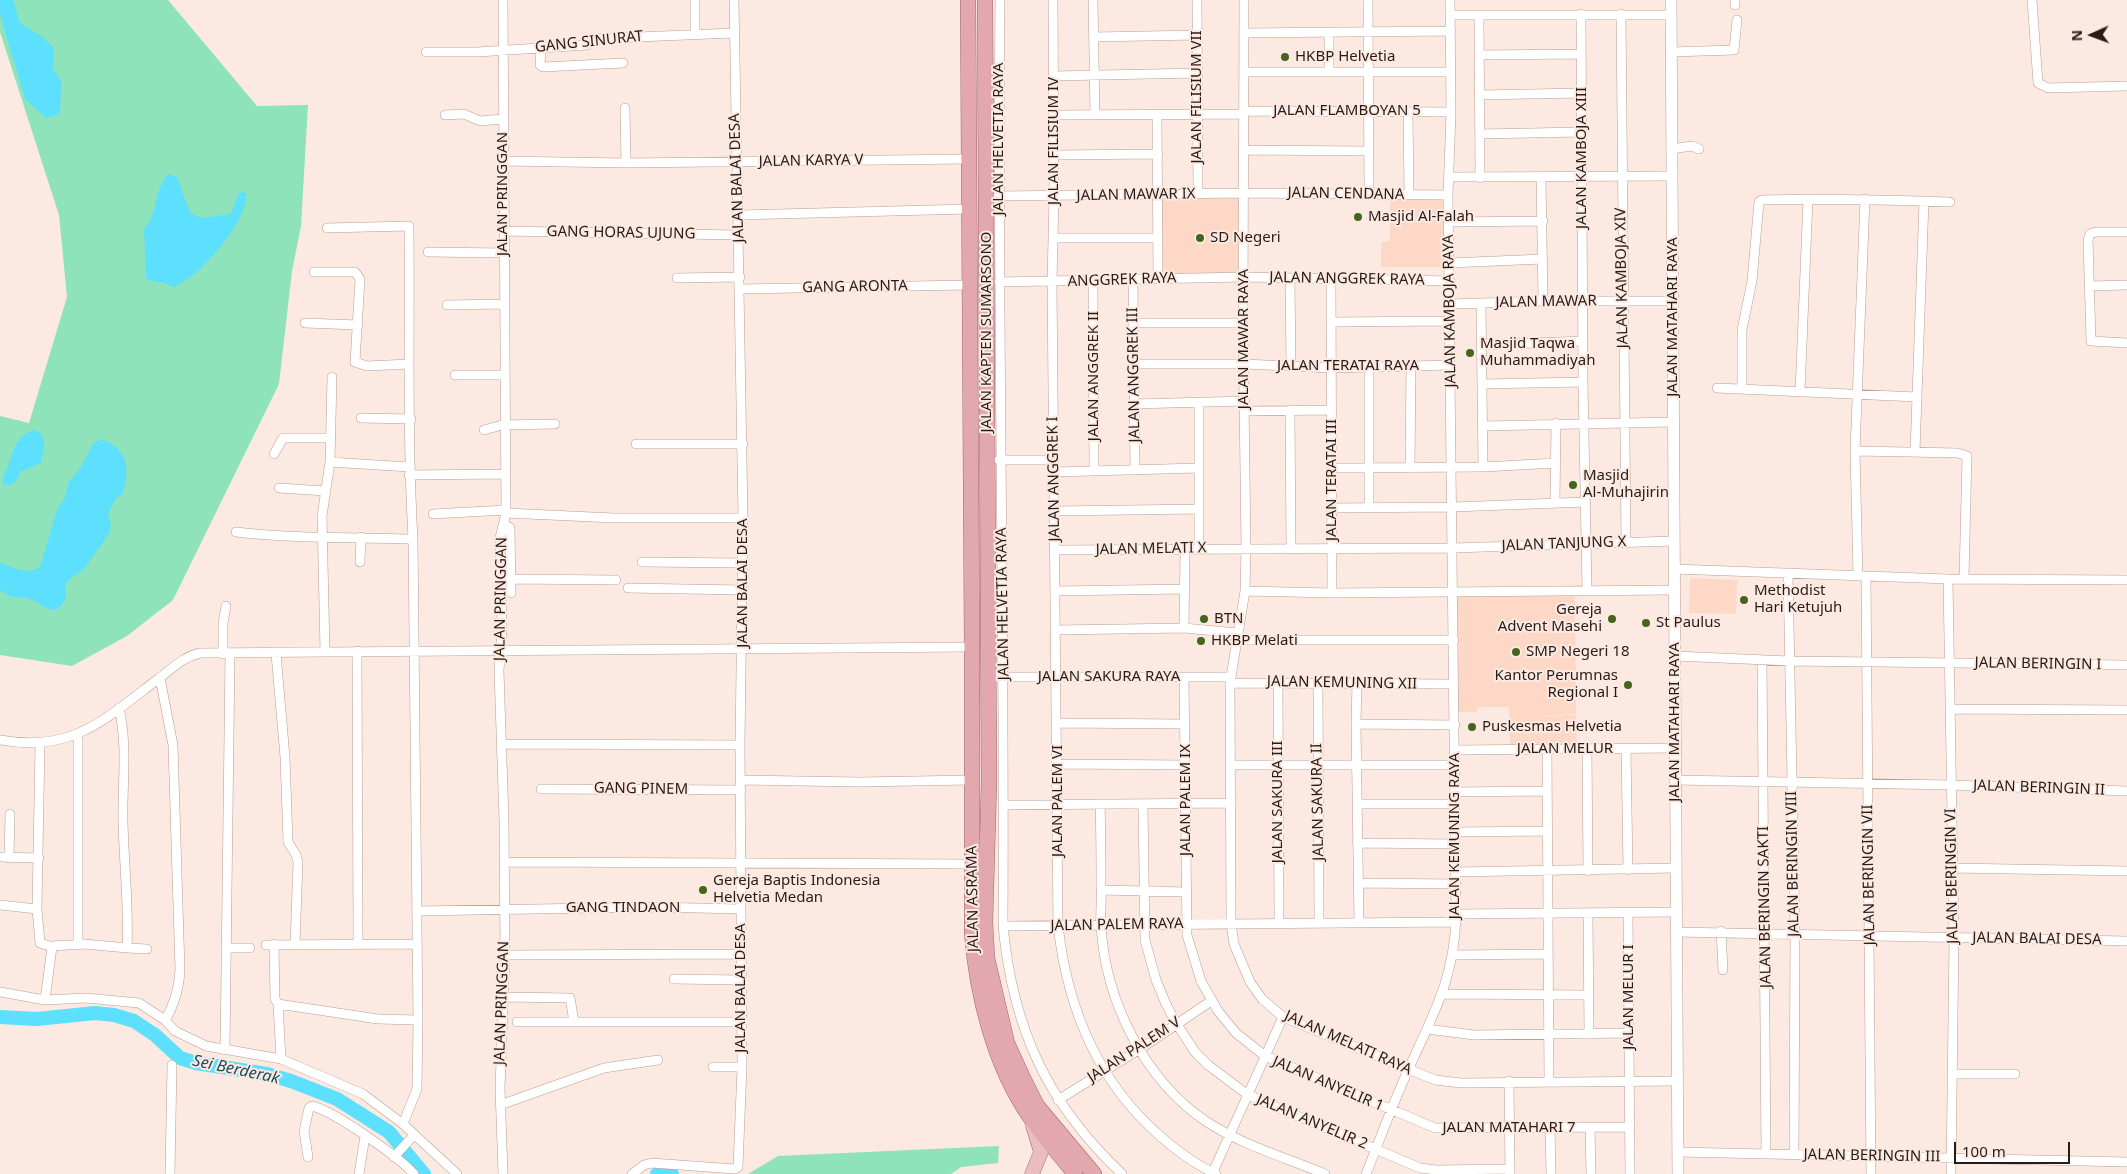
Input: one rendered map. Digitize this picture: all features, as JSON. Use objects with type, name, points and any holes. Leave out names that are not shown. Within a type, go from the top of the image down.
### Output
[{"type":"highway","name":"JALAN KAPTEN SUMARSONO","points":[[968,0],[972,653]]},
{"type":"highway","name":"JALAN KAPTEN SUMARSONO","points":[[985,0],[988,670]]},
{"type":"highway","name":"JALAN ASRAMA","points":[[972,653],[972,933],[978,981],[1002,1063],[1030,1116],[1083,1172]]},
{"type":"highway","name":"JALAN ASRAMA","points":[[988,670],[989,792],[985,922],[987,958],[1007,1043],[1037,1106],[1083,1172]]},
{"type":"main road","points":[[1030,1116],[1042,1152],[1032,1174]]},
{"type":"street","name":"JALAN PRINGGAN","points":[[502,1171],[500,1105],[505,955],[499,672],[502,650],[500,538],[506,511],[503,0]]},
{"type":"street","points":[[694,34],[695,0]]},
{"type":"street","name":"JALAN BALAI DESA","points":[[632,1174],[644,1165],[652,1163],[702,1168],[735,1169],[738,1167],[742,1067],[740,745],[743,444],[740,277],[735,163],[734,0]]},
{"type":"street","name":"JALAN HELVETIA RAYA","points":[[1000,0],[998,196],[1004,678],[1003,926],[1013,993],[1023,1025],[1058,1100],[1075,1124],[1122,1174]]},
{"type":"street","name":"JALAN FILISIUM IV","points":[[1052,282],[1054,238],[1053,0]]},
{"type":"street","points":[[1093,0],[1095,115]]},
{"type":"street","name":"JALAN FILISIUM VII","points":[[1197,0],[1198,194]]},
{"type":"street","name":"JALAN MAWAR RAYA","points":[[1230,680],[1245,591],[1246,548],[1243,323],[1244,0]]},
{"type":"street","points":[[1368,0],[1369,194]]},
{"type":"street","name":"JALAN KAMBOJA RAYA","points":[[1450,0],[1451,112],[1448,195],[1453,592]]},
{"type":"street","name":"JALAN MATAHARI RAYA","points":[[1670,0],[1678,1174]]},
{"type":"street","points":[[2032,0],[2036,80],[2041,85],[2048,88],[2127,86]]},
{"type":"street","name":"JALAN KAMBOJA XIII","points":[[1581,14],[1583,382],[1587,590]]},
{"type":"street","name":"JALAN KAMBOJA XIV","points":[[1621,14],[1622,301],[1626,542]]},
{"type":"street","points":[[1450,15],[1671,15]]},
{"type":"street","points":[[1479,16],[1480,178]]},
{"type":"street","points":[[1671,52],[1734,50],[1736,20]]},
{"type":"street","points":[[1329,71],[1330,32]]},
{"type":"street","points":[[1244,33],[1451,32]]},
{"type":"street","name":"GANG SINURAT","points":[[426,52],[541,48],[587,45],[590,39],[734,33]]},
{"type":"street","points":[[1094,37],[1197,35]]},
{"type":"street","points":[[541,48],[540,64],[543,67],[623,63]]},
{"type":"street","points":[[1480,55],[1581,54]]},
{"type":"street","points":[[1244,72],[1369,70],[1451,72]]},
{"type":"street","points":[[1053,76],[1198,73]]},
{"type":"street","points":[[1480,95],[1581,93]]},
{"type":"street","points":[[625,108],[626,163]]},
{"type":"street","name":"JALAN FLAMBOYAN 5","points":[[1054,115],[1243,112],[1451,112]]},
{"type":"street","points":[[1408,112],[1409,195]]},
{"type":"street","points":[[445,115],[464,114],[480,121],[503,119]]},
{"type":"street","points":[[1157,114],[1158,278]]},
{"type":"street","points":[[1480,134],[1581,132]]},
{"type":"street","points":[[1672,149],[1692,146],[1699,149]]},
{"type":"street","points":[[1243,150],[1368,151]]},
{"type":"street","points":[[1054,155],[1158,154]]},
{"type":"street","name":"JALAN KARYA V","points":[[503,161],[735,163],[968,159]]},
{"type":"street","points":[[1450,177],[1672,176]]},
{"type":"street","points":[[1541,177],[1543,301]]},
{"type":"street","name":"JALAN MAWAR IX","points":[[998,196],[1243,193]]},
{"type":"street","name":"JALAN CENDANA","points":[[1243,193],[1448,195]]},
{"type":"street","points":[[1800,392],[1808,199]]},
{"type":"street","points":[[1742,388],[1742,330],[1752,281],[1759,202],[1762,200],[1808,199],[1950,202]]},
{"type":"street","name":"JALAN BERINGIN VII","points":[[1865,199],[1855,451],[1867,662],[1872,1174]]},
{"type":"street","points":[[1915,452],[1924,201]]},
{"type":"street","points":[[738,214],[969,209]]},
{"type":"street","points":[[1449,222],[1543,221]]},
{"type":"street","points":[[327,228],[409,226],[411,419],[409,471],[412,539],[418,1020],[417,1089],[403,1124]]},
{"type":"street","name":"GANG HORAS UJUNG","points":[[503,231],[738,235]]},
{"type":"street","points":[[2127,232],[2096,232],[2090,234],[2088,240],[2091,341],[2127,344]]},
{"type":"street","points":[[1054,238],[1157,238]]},
{"type":"street","points":[[428,252],[503,253]]},
{"type":"street","points":[[1449,263],[1543,259]]},
{"type":"street","points":[[314,272],[355,272],[359,275],[355,362],[367,366],[409,364]]},
{"type":"street","points":[[678,278],[740,277]]},
{"type":"street","name":"ANGGREK RAYA","points":[[999,282],[1244,277]]},
{"type":"street","name":"JALAN ANGGREK RAYA","points":[[1244,277],[1450,281]]},
{"type":"street","points":[[1290,278],[1291,367]]},
{"type":"street","name":"JALAN TERATAI III","points":[[1331,279],[1332,593]]},
{"type":"street","name":"JALAN ANGGREK III","points":[[1133,280],[1135,470]]},
{"type":"street","name":"JALAN ANGGREK II","points":[[1093,281],[1094,471]]},
{"type":"street","name":"JALAN ANGGREK I","points":[[1052,282],[1056,676]]},
{"type":"street","name":"GANG ARONTA","points":[[740,289],[970,285]]},
{"type":"street","points":[[2089,286],[2127,286]]},
{"type":"street","name":"JALAN MAWAR","points":[[1450,304],[1543,301],[1672,301]]},
{"type":"street","points":[[447,305],[504,304]]},
{"type":"street","points":[[1481,304],[1483,467]]},
{"type":"street","points":[[1331,322],[1451,321]]},
{"type":"street","points":[[305,323],[358,325]]},
{"type":"street","points":[[1133,324],[1243,323]]},
{"type":"street","points":[[1483,345],[1583,341]]},
{"type":"street","name":"JALAN TERATAI RAYA","points":[[1134,364],[1244,364],[1331,368],[1451,365]]},
{"type":"street","points":[[1369,366],[1370,508]]},
{"type":"street","points":[[1410,468],[1411,366]]},
{"type":"street","points":[[455,375],[505,375]]},
{"type":"street","points":[[325,652],[322,539],[325,491],[330,462],[329,438],[332,377]]},
{"type":"street","points":[[1482,384],[1583,382]]},
{"type":"street","points":[[1717,388],[1917,397]]},
{"type":"street","points":[[1134,404],[1245,400]]},
{"type":"street","points":[[1198,402],[1199,549]]},
{"type":"street","points":[[1290,410],[1291,548]]},
{"type":"street","points":[[1245,411],[1332,410]]},
{"type":"street","points":[[361,418],[411,419]]},
{"type":"street","points":[[1483,426],[1673,422]]},
{"type":"street","points":[[1555,503],[1556,423]]},
{"type":"street","points":[[484,430],[505,425],[555,424]]},
{"type":"street","points":[[274,454],[284,438],[329,438]]},
{"type":"street","points":[[636,444],[743,444]]},
{"type":"street","points":[[1855,451],[1958,453],[1967,456],[1964,578]]},
{"type":"street","points":[[1000,460],[1054,460]]},
{"type":"street","points":[[330,462],[409,471],[506,474]]},
{"type":"street","points":[[1331,468],[1483,467],[1556,463]]},
{"type":"street","points":[[1055,472],[1199,468]]},
{"type":"street","points":[[279,488],[325,491]]},
{"type":"street","points":[[1331,508],[1453,508],[1586,502]]},
{"type":"street","points":[[1055,511],[1199,509]]},
{"type":"street","points":[[433,514],[506,511],[614,518],[743,518]]},
{"type":"street","points":[[504,524],[510,528],[511,592]]},
{"type":"street","points":[[236,532],[322,539],[361,537],[412,539]]},
{"type":"street","points":[[360,562],[361,537]]},
{"type":"street","name":"JALAN TANJUNG X","points":[[1332,548],[1453,548],[1674,541]]},
{"type":"street","name":"JALAN MELATI X","points":[[1055,550],[1332,548]]},
{"type":"street","points":[[1184,628],[1185,550]]},
{"type":"street","points":[[642,562],[742,563]]},
{"type":"street","points":[[1674,569],[1948,579],[2127,580]]},
{"type":"street","name":"JALAN BERINGIN VIII","points":[[1788,573],[1795,933],[1794,1154]]},
{"type":"street","points":[[510,579],[616,580]]},
{"type":"street","name":"JALAN BERINGIN VI","points":[[1948,579],[1954,938],[1951,1174]]},
{"type":"street","points":[[628,588],[742,590]]},
{"type":"street","points":[[1055,591],[1185,589]]},
{"type":"street","points":[[1245,591],[1332,593],[1674,590]]},
{"type":"street","name":"JALAN KEMUNING RAYA","points":[[1366,1174],[1408,1070],[1428,1029],[1442,994],[1454,955],[1456,884],[1453,592]]},
{"type":"street","points":[[225,1050],[227,655],[223,623],[226,606]]},
{"type":"street","points":[[1056,630],[1184,628],[1236,636],[1454,640]]},
{"type":"street","points":[[0,740],[40,744],[78,736],[189,656],[357,651],[742,648],[972,653]]},
{"type":"street","points":[[357,651],[358,943]]},
{"type":"street","points":[[276,654],[285,758],[288,842],[298,862],[295,944]]},
{"type":"street","name":"JALAN BERINGIN I","points":[[1674,656],[1762,660],[2127,665]]},
{"type":"street","name":"JALAN BERINGIN SAKTI","points":[[1762,660],[1766,932],[1766,1154]]},
{"type":"street","name":"JALAN SAKURA RAYA","points":[[988,670],[1004,678],[1056,676],[1184,677],[1230,680]]},
{"type":"street","name":"JALAN PALEM VI","points":[[1056,676],[1058,926],[1072,998],[1090,1046],[1103,1071],[1126,1104],[1174,1149],[1214,1174]]},
{"type":"street","name":"JALAN PALEM IX","points":[[1184,677],[1186,924],[1192,955],[1201,981],[1211,1001]]},
{"type":"street","points":[[160,678],[173,739],[180,970],[178,993],[173,1007],[164,1020]]},
{"type":"street","name":"JALAN KEMUNING XII","points":[[1230,680],[1454,684]]},
{"type":"street","name":"JALAN MELATI RAYA","points":[[1230,680],[1232,923],[1234,944],[1250,982],[1262,999],[1283,1016],[1408,1070],[1444,1082],[1677,1081]]},
{"type":"street","name":"JALAN SAKURA III","points":[[1278,682],[1279,923]]},
{"type":"street","name":"JALAN SAKURA II","points":[[1318,682],[1319,923]]},
{"type":"street","points":[[1357,682],[1358,923]]},
{"type":"street","points":[[119,708],[123,724],[126,759],[123,806],[127,948]]},
{"type":"street","points":[[1950,709],[2127,710]]},
{"type":"street","points":[[1057,723],[1185,724]]},
{"type":"street","points":[[1356,724],[1455,725]]},
{"type":"street","points":[[78,736],[78,944]]},
{"type":"street","points":[[40,744],[37,910],[40,943],[51,946],[78,944],[147,949]]},
{"type":"street","points":[[501,744],[740,745]]},
{"type":"street","points":[[1547,748],[1549,1081]]},
{"type":"street","name":"JALAN MELUR","points":[[1455,750],[1675,748]]},
{"type":"street","points":[[1587,749],[1588,871]]},
{"type":"street","points":[[1626,749],[1628,870]]},
{"type":"street","points":[[1058,764],[1186,765]]},
{"type":"street","points":[[1232,765],[1455,765]]},
{"type":"street","points":[[741,780],[859,782],[971,780]]},
{"type":"street","name":"JALAN BERINGIN II","points":[[1675,780],[1951,785],[2127,791]]},
{"type":"street","name":"GANG PINEM","points":[[541,789],[741,790]]},
{"type":"street","points":[[1455,792],[1546,791]]},
{"type":"street","points":[[1004,805],[1058,803],[1143,805],[1231,803]]},
{"type":"street","points":[[1100,804],[1102,890],[1100,925],[1110,981],[1125,1023],[1140,1049],[1174,1095],[1207,1122],[1230,1134],[1325,1174]]},
{"type":"street","points":[[1357,804],[1455,804]]},
{"type":"street","name":"JALAN ANYELIR 2","points":[[1143,805],[1143,924],[1156,980],[1176,1023],[1195,1052],[1208,1065],[1248,1095],[1428,1169],[1510,1172]]},
{"type":"street","points":[[10,814],[4,858],[39,858]]},
{"type":"street","points":[[1455,832],[1548,831]]},
{"type":"street","points":[[1357,843],[1455,844]]},
{"type":"street","points":[[504,862],[972,864]]},
{"type":"street","points":[[1455,872],[1676,868]]},
{"type":"street","points":[[1953,868],[2127,871]]},
{"type":"street","points":[[1358,883],[1456,884]]},
{"type":"street","points":[[1102,890],[1186,892]]},
{"type":"street","points":[[0,905],[37,910]]},
{"type":"street","name":"GANG TINDAON","points":[[417,911],[741,909]]},
{"type":"street","name":"JALAN PALEM RAYA","points":[[1003,926],[1358,923],[1548,912],[1676,912]]},
{"type":"street","points":[[1588,912],[1589,1034]]},
{"type":"street","name":"JALAN MELUR I","points":[[1628,913],[1630,1174]]},
{"type":"street","points":[[1722,931],[1723,970]]},
{"type":"street","name":"JALAN BALAI DESA","points":[[1676,932],[1722,931],[2127,941]]},
{"type":"street","points":[[281,1059],[278,1004],[274,999],[270,944],[417,944]]},
{"type":"street","points":[[45,1000],[51,946]]},
{"type":"street","points":[[226,948],[250,948]]},
{"type":"street","points":[[505,955],[741,954]]},
{"type":"street","points":[[1454,955],[1548,954]]},
{"type":"street","points":[[674,979],[741,980]]},
{"type":"street","points":[[0,992],[45,1000],[86,998],[139,1003],[175,1030],[206,1046],[281,1059],[347,1085],[363,1094],[403,1124],[413,1136],[457,1174]]},
{"type":"street","points":[[1442,994],[1588,995]]},
{"type":"street","points":[[504,997],[570,998],[574,1022]]},
{"type":"street","name":"JALAN PALEM V","points":[[1058,1100],[1140,1049],[1211,1001]]},
{"type":"street","name":"JALAN ANYELIR 1","points":[[1211,1001],[1236,1033],[1265,1056],[1392,1112]]},
{"type":"street","points":[[278,1004],[378,1019],[418,1020]]},
{"type":"street","points":[[1214,1174],[1283,1016]]},
{"type":"street","points":[[517,1022],[742,1022]]},
{"type":"street","points":[[1428,1029],[1474,1035],[1630,1034]]},
{"type":"street","points":[[500,1105],[604,1068],[658,1060]]},
{"type":"street","points":[[170,1174],[172,1064]]},
{"type":"street","points":[[712,1067],[742,1067]]},
{"type":"street","points":[[1952,1074],[2015,1074]]},
{"type":"street","points":[[1509,1081],[1510,1172]]},
{"type":"street","points":[[308,1157],[304,1131],[309,1108],[312,1106],[337,1116],[364,1136],[395,1155],[414,1174]]},
{"type":"street","name":"JALAN MATAHARI 7","points":[[1392,1112],[1435,1128],[1630,1127]]},
{"type":"street","points":[[1550,1128],[1551,1174]]},
{"type":"street","points":[[1590,1128],[1590,1174]]},
{"type":"street","points":[[359,1174],[364,1136]]},
{"type":"street","points":[[395,1155],[413,1136]]},
{"type":"street","name":"JALAN BERINGIN III","points":[[1678,1152],[2127,1162]]},
{"type":"shaded area","name":"SD Negeri","points":[[1239,196],[1240,273],[1160,274],[1160,203],[1164,197]]},
{"type":"shaded area","points":[[1390,200],[1446,200],[1446,267],[1381,267],[1381,242],[1390,241]]},
{"type":"shaded area","points":[[1690,578],[1737,580],[1736,614],[1689,613]]},
{"type":"shaded area","name":"SMP Negeri 18","points":[[1575,595],[1576,714],[1526,717],[1576,715],[1577,745],[1510,747],[1509,707],[1478,707],[1477,712],[1457,712],[1457,596]]},
{"type":"green space","points":[[0,0],[168,0],[257,106],[308,105],[301,226],[292,271],[279,384],[173,600],[127,636],[72,666],[0,655],[0,416],[29,423],[67,297],[59,215],[0,32]]},
{"type":"green space","points":[[999,1146],[998,1163],[961,1167],[951,1174],[748,1174],[778,1156]]},
{"type":"water","points":[[0,0],[13,0],[20,23],[41,36],[54,48],[53,68],[61,81],[60,114],[46,118],[25,99],[0,14]]},
{"type":"water","points":[[169,174],[177,177],[190,213],[201,218],[231,214],[239,193],[246,192],[242,212],[224,242],[199,270],[174,288],[146,278],[144,229],[152,216],[161,185]]},
{"type":"water","points":[[36,430],[42,435],[44,444],[41,463],[20,472],[16,482],[4,486],[4,474],[18,442],[25,434]]},
{"type":"water","points":[[103,440],[112,444],[123,455],[126,470],[125,486],[122,495],[116,498],[108,513],[111,526],[108,535],[84,569],[67,581],[65,587],[66,599],[58,609],[47,608],[28,598],[5,594],[0,590],[0,563],[26,571],[36,569],[41,565],[57,509],[64,500],[69,482],[81,467],[93,444],[96,441]]},
{"type":"waterway","name":"Sei Berderak","points":[[0,1017],[37,1019],[95,1013],[114,1015],[134,1021],[155,1035],[180,1058],[196,1063],[267,1074],[337,1099],[389,1132],[424,1174]]},
{"type":"waterway","name":"Sei Berderak","points":[[657,1174],[661,1172],[672,1174]]},
{"type":"place","name":"HKBP Helvetia","points":[[1285,57]]},
{"type":"place","name":"Masjid Al-Falah","points":[[1358,217]]},
{"type":"place","name":"SD Negeri","points":[[1200,238]]},
{"type":"place","name":"Masjid Taqwa Muhammadiyah","points":[[1470,353]]},
{"type":"place","name":"Masjid Al-Muhajirin","points":[[1573,485]]},
{"type":"place","name":"Methodist Hari Ketujuh","points":[[1744,600]]},
{"type":"place","name":"BTN","points":[[1204,619]]},
{"type":"place","name":"Gereja Advent Masehi","points":[[1612,619]]},
{"type":"place","name":"St Paulus","points":[[1646,623]]},
{"type":"place","name":"HKBP Melati","points":[[1201,641]]},
{"type":"place","name":"SMP Negeri 18","points":[[1516,652]]},
{"type":"place","name":"Kantor Perumnas Regional I","points":[[1628,685]]},
{"type":"place","name":"Puskesmas Helvetia","points":[[1472,727]]},
{"type":"place","name":"Gereja Baptis Indonesia Helvetia Medan","points":[[703,890]]}]
